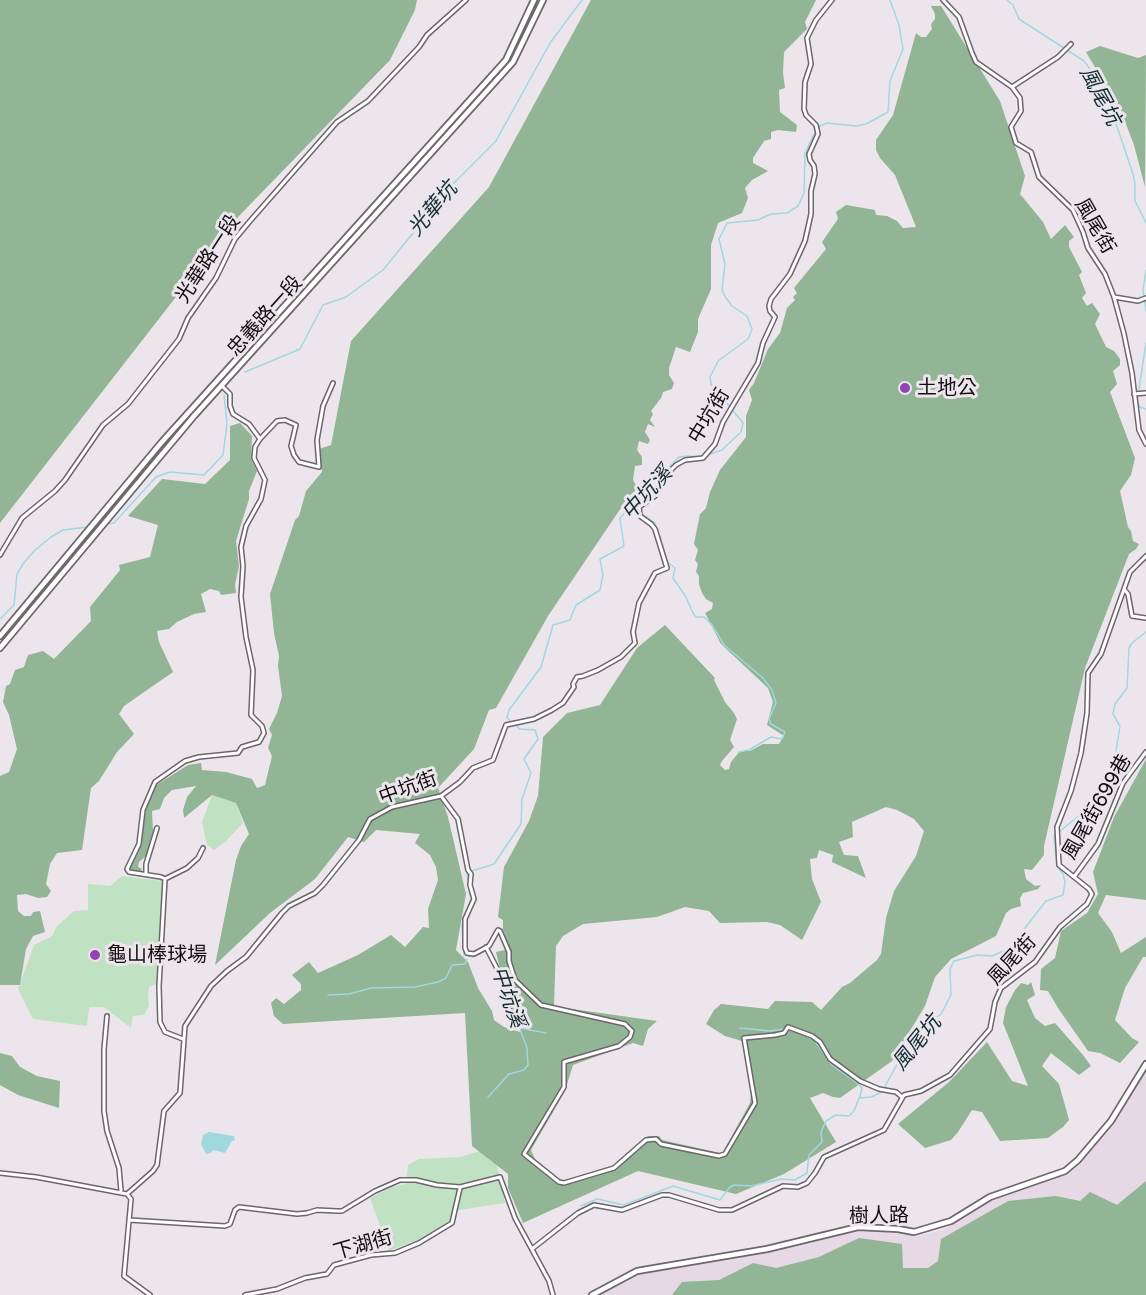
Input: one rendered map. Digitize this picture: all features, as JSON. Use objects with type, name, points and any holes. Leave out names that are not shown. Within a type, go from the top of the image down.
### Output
[{"type":"main road","name":"忠義路一段","points":[[0,636],[110,501],[214,380],[506,60],[534,0]]},
{"type":"main road","name":"忠義路一段","points":[[0,648],[109,516],[119,508],[174,438],[304,298],[513,62],[543,0]]},
{"type":"main road","points":[[384,193],[392,200]]},
{"type":"main road","points":[[296,290],[304,298]]},
{"type":"main road","points":[[110,501],[119,508]]},
{"type":"main road","name":"樹人路","points":[[592,1295],[637,1271],[766,1249],[858,1227],[914,1232],[951,1221],[990,1197],[1065,1171],[1078,1160],[1111,1121],[1146,1064]]},
{"type":"street","name":"光華路一段","points":[[0,555],[22,518],[65,480],[104,424],[128,404],[179,339],[188,318],[216,278],[236,239],[250,221],[337,122],[368,101],[419,47],[427,35],[466,0]]},
{"type":"street","name":"中坑街","points":[[127,1194],[157,1165],[164,1111],[180,1093],[185,1026],[211,986],[246,957],[282,912],[315,893],[359,840],[370,819],[392,807],[441,796],[460,782],[473,768],[493,760],[506,725],[534,719],[563,703],[574,687],[573,684],[577,677],[598,670],[621,657],[635,643],[633,632],[639,603],[655,573],[667,568],[655,529],[640,516],[640,505],[655,496],[676,465],[685,460],[704,456],[717,441],[723,422],[758,363],[763,343],[775,318],[770,312],[771,299],[790,274],[805,241],[811,214],[815,174],[809,154],[818,134],[816,125],[806,115],[804,109],[806,82],[811,64],[807,38],[816,20],[832,0]]},
{"type":"street","points":[[943,0],[959,17],[976,62],[1012,87],[1058,57],[1071,44]]},
{"type":"street","name":"風尾街","points":[[1012,87],[1022,105],[1019,116],[1011,127],[1016,143],[1031,152],[1039,177],[1072,210],[1088,248],[1100,264],[1114,297],[1137,394],[1139,430],[1146,444]]},
{"type":"street","points":[[1114,297],[1138,302],[1146,298]]},
{"type":"street","points":[[214,380],[230,394],[233,414],[249,424],[260,439]]},
{"type":"street","points":[[203,848],[198,858],[187,868],[165,879],[129,872],[127,869],[139,844],[143,810],[155,782],[185,761],[238,753],[242,747],[259,742],[264,733],[264,729],[251,715],[253,670],[241,597],[243,566],[241,547],[246,526],[261,499],[265,480],[254,458],[255,447],[277,421],[290,421],[296,425],[291,446],[294,455],[299,462],[319,467],[317,440],[323,406],[333,383]]},
{"type":"street","points":[[1137,394],[1146,393]]},
{"type":"street","name":"風尾街","points":[[902,1097],[911,1092],[921,1091],[950,1075],[990,1029],[995,1002],[1001,988],[1035,962],[1060,927],[1087,904],[1092,894],[1059,865],[1057,827],[1071,790],[1081,753],[1087,713],[1088,672],[1101,654],[1123,588],[1135,565],[1146,556]]},
{"type":"street","points":[[1123,588],[1128,594],[1132,616],[1146,618]]},
{"type":"street","name":"風尾街699巷","points":[[1074,877],[1098,844],[1123,783],[1146,752]]},
{"type":"street","points":[[441,796],[458,819],[468,870],[471,874],[470,885],[474,899],[465,919],[465,948],[469,954],[487,950],[498,930],[509,952],[509,961],[515,980],[541,1005],[625,1024],[632,1031],[630,1037],[619,1046],[564,1062],[564,1087],[524,1154],[558,1182],[564,1183],[614,1168],[646,1140],[656,1138],[661,1144],[719,1156],[725,1154],[755,1103],[744,1038],[784,1033],[788,1027],[812,1035],[820,1042],[830,1059],[860,1081],[879,1089],[896,1092],[902,1097],[884,1130],[824,1157],[807,1184],[798,1187],[783,1186],[732,1210],[719,1210],[662,1195],[622,1210],[594,1205],[569,1220],[532,1249]]},
{"type":"street","points":[[146,874],[146,864],[157,828]]},
{"type":"street","points":[[165,879],[159,986],[160,1022],[165,1032],[183,1039]]},
{"type":"street","points":[[487,950],[504,982],[506,1004],[517,1023]]},
{"type":"street","points":[[107,1016],[104,1049],[104,1111],[107,1131],[119,1168],[121,1191]]},
{"type":"street","points":[[0,1173],[121,1191],[127,1194],[131,1199],[124,1276],[150,1295]]},
{"type":"street","points":[[129,1220],[225,1226],[230,1224],[235,1210],[239,1207],[297,1214],[317,1210],[342,1211],[375,1191],[400,1180],[416,1180],[460,1187],[500,1177],[515,1218],[549,1281],[553,1295]]},
{"type":"street","name":"下湖街","points":[[245,1295],[277,1289],[305,1278],[327,1274],[334,1265],[371,1255],[395,1253],[419,1243],[452,1222],[460,1187]]},
{"type":"shaded area","points":[[1146,1071],[1146,1295],[597,1295],[633,1275],[784,1249],[849,1233],[870,1231],[919,1236],[943,1230],[992,1201],[1066,1175],[1075,1169],[1109,1129]]},
{"type":"green space","points":[[0,0],[417,0],[415,10],[390,60],[239,216],[0,523]]},
{"type":"green space","points":[[591,0],[816,0],[805,22],[807,29],[784,52],[785,88],[779,90],[780,112],[797,125],[796,132],[778,130],[771,132],[771,139],[764,141],[753,158],[753,163],[768,171],[752,180],[745,188],[748,198],[742,213],[718,223],[711,245],[711,289],[698,319],[698,332],[690,352],[676,347],[669,368],[669,375],[674,383],[672,389],[663,392],[651,411],[653,414],[650,420],[655,427],[648,424],[645,432],[650,440],[648,444],[639,441],[637,450],[642,457],[642,465],[635,466],[633,480],[636,490],[629,496],[548,616],[496,708],[489,710],[474,749],[438,788],[448,817],[466,894],[456,950],[468,962],[478,988],[492,1011],[494,1020],[504,1027],[520,1032],[520,1026],[510,1010],[507,998],[510,985],[500,969],[496,952],[505,950],[507,941],[503,930],[503,920],[498,917],[504,867],[529,821],[538,796],[543,737],[567,713],[600,705],[637,648],[665,625],[715,678],[725,702],[737,719],[730,740],[734,747],[720,765],[725,770],[729,769],[731,762],[740,751],[750,751],[763,744],[779,744],[784,736],[767,725],[773,702],[768,688],[721,644],[705,613],[712,609],[713,603],[702,593],[696,572],[698,564],[695,560],[698,550],[694,544],[700,514],[706,508],[720,470],[746,437],[746,416],[752,400],[749,390],[768,349],[780,333],[787,308],[795,300],[793,297],[797,293],[794,288],[826,249],[822,242],[838,219],[836,212],[846,205],[875,210],[876,215],[887,216],[897,221],[903,228],[916,227],[895,175],[876,150],[876,140],[893,115],[916,33],[921,37],[926,37],[932,29],[931,24],[935,19],[935,14],[931,6],[941,6],[1000,101],[1025,176],[1020,194],[1043,222],[1051,239],[1065,225],[1074,237],[1069,241],[1069,247],[1082,272],[1079,275],[1086,293],[1082,298],[1087,306],[1092,303],[1100,314],[1095,324],[1106,347],[1114,351],[1120,359],[1120,365],[1113,371],[1117,384],[1110,392],[1135,458],[1131,475],[1120,491],[1133,541],[1139,544],[1129,554],[1085,668],[1044,846],[1044,855],[1032,870],[1024,869],[1026,879],[1035,886],[1041,885],[1038,889],[1023,893],[1020,898],[1021,906],[1006,913],[996,936],[951,959],[935,977],[925,1006],[892,1061],[840,1098],[823,1093],[810,1098],[836,1142],[784,1174],[736,1194],[638,1171],[523,1223],[508,1188],[508,1174],[472,1146],[465,1013],[283,1024],[274,1016],[271,1003],[276,998],[284,1004],[301,990],[301,984],[292,975],[309,962],[318,973],[358,955],[391,935],[405,947],[423,927],[429,928],[428,909],[438,880],[436,867],[430,855],[415,843],[420,834],[376,830],[364,842],[348,837],[315,879],[270,913],[215,965],[236,860],[249,834],[236,803],[212,795],[184,818],[183,810],[187,797],[196,786],[172,790],[164,798],[160,809],[152,811],[153,831],[147,855],[139,862],[138,867],[142,869],[141,873],[130,870],[130,864],[141,844],[147,802],[155,786],[188,765],[201,763],[202,770],[226,772],[252,779],[257,788],[265,785],[272,756],[268,748],[272,735],[269,729],[282,696],[270,594],[306,491],[322,472],[319,449],[331,445],[351,341],[489,187]],"holes":[[[886,807],[914,819],[924,831],[916,856],[894,891],[886,918],[881,954],[877,960],[842,987],[821,1010],[812,1002],[775,1001],[768,1009],[721,1004],[714,1010],[706,1024],[725,1036],[742,1041],[751,1094],[750,1103],[723,1152],[662,1140],[659,1136],[648,1136],[614,1165],[566,1180],[561,1180],[535,1159],[531,1150],[565,1091],[573,1065],[633,1043],[643,1046],[648,1029],[657,1021],[554,1005],[556,946],[563,936],[583,924],[657,917],[685,907],[709,911],[720,923],[767,922],[780,925],[802,940],[821,902],[812,879],[810,859],[817,858],[819,850],[833,855],[832,862],[866,878],[858,856],[844,855],[839,842],[853,837],[852,822]]]},
{"type":"green space","points":[[1100,46],[1138,58],[1146,55],[1145,187],[1134,145],[1121,111],[1086,52]]},
{"type":"green space","points":[[240,423],[252,436],[251,459],[257,471],[249,491],[249,499],[236,541],[239,566],[235,585],[236,593],[221,595],[219,591],[210,589],[201,594],[206,612],[194,614],[177,622],[169,629],[157,631],[159,642],[173,672],[124,706],[119,714],[134,734],[117,752],[99,781],[91,788],[82,850],[57,853],[50,864],[46,884],[51,891],[47,897],[17,895],[18,911],[24,916],[31,916],[33,912],[40,911],[45,932],[33,936],[26,949],[20,985],[0,985],[0,776],[9,772],[17,749],[9,715],[3,702],[6,686],[10,684],[15,670],[24,667],[28,655],[43,651],[54,659],[91,621],[90,607],[120,570],[119,565],[150,557],[158,525],[128,516],[162,479],[205,484],[230,460],[230,426]]},
{"type":"green space","points":[[1146,759],[1146,900],[1106,895],[1098,913],[1112,932],[1121,953],[1146,937],[1146,957],[1143,957],[1125,988],[1115,1020],[1139,1042],[1120,1063],[1100,1053],[1088,1051],[1048,991],[1040,990],[1041,969],[1055,958],[1061,931],[1087,913],[1098,894],[1093,872],[1114,817]]},
{"type":"green space","points":[[212,795],[236,803],[243,823],[214,850],[207,845],[202,822]]},
{"type":"green space","name":"龜山棒球場","points":[[122,876],[163,881],[157,984],[149,987],[149,1006],[144,1015],[133,1016],[131,1028],[104,1007],[89,1007],[87,1026],[33,1019],[18,989],[34,945],[52,936],[57,926],[74,911],[88,910],[88,884],[110,886]]},
{"type":"green space","points":[[1031,982],[1035,995],[1027,1000],[1035,1018],[1045,1026],[1055,1023],[1091,1066],[1079,1075],[1051,1053],[1042,1066],[1059,1084],[1069,1120],[1048,1138],[1000,1141],[982,1112],[972,1110],[951,1140],[925,1148],[898,1124],[949,1082],[987,1042],[1012,1081],[1028,1086],[1003,1023],[1006,1007],[1015,990],[1021,983],[1028,985]]},
{"type":"green space","points":[[0,1053],[12,1056],[20,1067],[37,1076],[60,1081],[59,1108],[18,1095],[0,1085]]},
{"type":"green space","points":[[489,1148],[499,1172],[505,1203],[453,1211],[449,1221],[418,1240],[389,1251],[370,1198],[392,1187],[406,1184],[408,1165],[419,1159],[460,1157]]},
{"type":"green space","points":[[1146,1181],[1146,1295],[672,1295],[682,1282],[719,1280],[753,1263],[776,1268],[819,1257],[859,1238],[902,1244],[903,1268],[928,1268],[938,1261],[941,1239],[1008,1201],[1056,1196],[1080,1201],[1090,1192],[1117,1205]]},
{"type":"water","points":[[209,1132],[234,1136],[235,1140],[225,1153],[213,1150],[206,1154],[201,1144],[203,1135]]},
{"type":"waterway","name":"光華坑","points":[[245,372],[300,349],[323,305],[346,297],[383,270],[452,185],[496,141],[550,43],[582,0]]},
{"type":"waterway","name":"中坑溪","points":[[707,455],[722,450],[741,432],[743,423],[711,384],[710,377],[718,361],[748,339],[752,329],[747,316],[732,306],[722,290],[725,264],[719,239],[727,223],[758,220],[771,214],[787,213],[798,206],[804,193],[805,153],[820,126],[827,123],[856,126],[866,124],[888,112],[890,81],[903,49],[899,25],[890,0]]},
{"type":"waterway","name":"風尾坑","points":[[1007,0],[1013,5],[1019,19],[1084,61],[1095,76],[1110,106],[1133,174],[1135,201],[1146,223]]},
{"type":"waterway","name":"風尾坑","points":[[1146,270],[1143,290],[1146,311]]},
{"type":"waterway","name":"風尾坑","points":[[1146,343],[1137,402],[1140,407],[1146,409]]},
{"type":"waterway","name":"光華坑","points":[[107,524],[114,523],[156,477],[170,472],[204,475],[223,455],[227,424],[224,395]]},
{"type":"waterway","name":"中坑溪","points":[[472,871],[494,864],[521,824],[522,799],[531,773],[524,759],[538,739],[535,730],[520,729],[507,718],[509,710],[541,667],[553,625],[570,620],[576,605],[600,590],[603,575],[600,559],[624,546],[620,518],[638,499],[652,494],[668,468],[679,457],[699,457]]},
{"type":"waterway","points":[[641,511],[655,523],[664,552]]},
{"type":"waterway","name":"光華坑","points":[[0,619],[14,605],[17,574],[33,552],[63,530],[88,527]]},
{"type":"waterway","points":[[665,560],[675,568],[673,578],[696,617],[704,617],[712,625],[724,645],[763,678],[772,690],[776,703],[769,719],[771,724],[785,732],[782,739],[771,737],[749,750],[739,752]]},
{"type":"waterway","name":"風尾坑","points":[[1059,832],[1081,814],[1091,802],[1103,779],[1117,769],[1116,751],[1120,726],[1113,714],[1115,704],[1127,688],[1129,648],[1146,632]]},
{"type":"waterway","name":"風尾坑","points":[[581,1206],[597,1199],[624,1205],[673,1186],[720,1200],[734,1185],[751,1186],[782,1179],[795,1180],[807,1173],[809,1155],[822,1142],[821,1132],[826,1121],[836,1115],[849,1116],[854,1111],[859,1098],[871,1097],[882,1092],[900,1059],[918,1047],[929,1023],[941,1014],[951,995],[950,969],[954,961],[977,955],[992,956],[1015,946],[1023,938],[1025,928],[1046,901],[1063,895],[1065,882],[1057,866],[1054,836],[1056,835]]},
{"type":"waterway","name":"中坑溪","points":[[467,873],[471,899],[462,925],[464,955],[473,957],[485,951],[491,951],[507,984],[508,1004],[511,1009]]},
{"type":"waterway","points":[[328,995],[349,994],[371,988],[415,987],[438,982],[446,978],[452,965],[465,964],[467,959]]},
{"type":"waterway","name":"中坑溪","points":[[488,1097],[509,1074],[524,1070],[528,1065],[527,1048],[518,1024]]},
{"type":"waterway","points":[[520,1028],[546,1033]]},
{"type":"waterway","points":[[740,1028],[770,1031],[785,1029],[801,1033]]},
{"type":"waterway","points":[[805,1035],[815,1041],[832,1065],[862,1088],[860,1097]]},
{"type":"place","name":"土地公","points":[[905,388]]},
{"type":"place","name":"龜山棒球場","points":[[95,955]]}]
